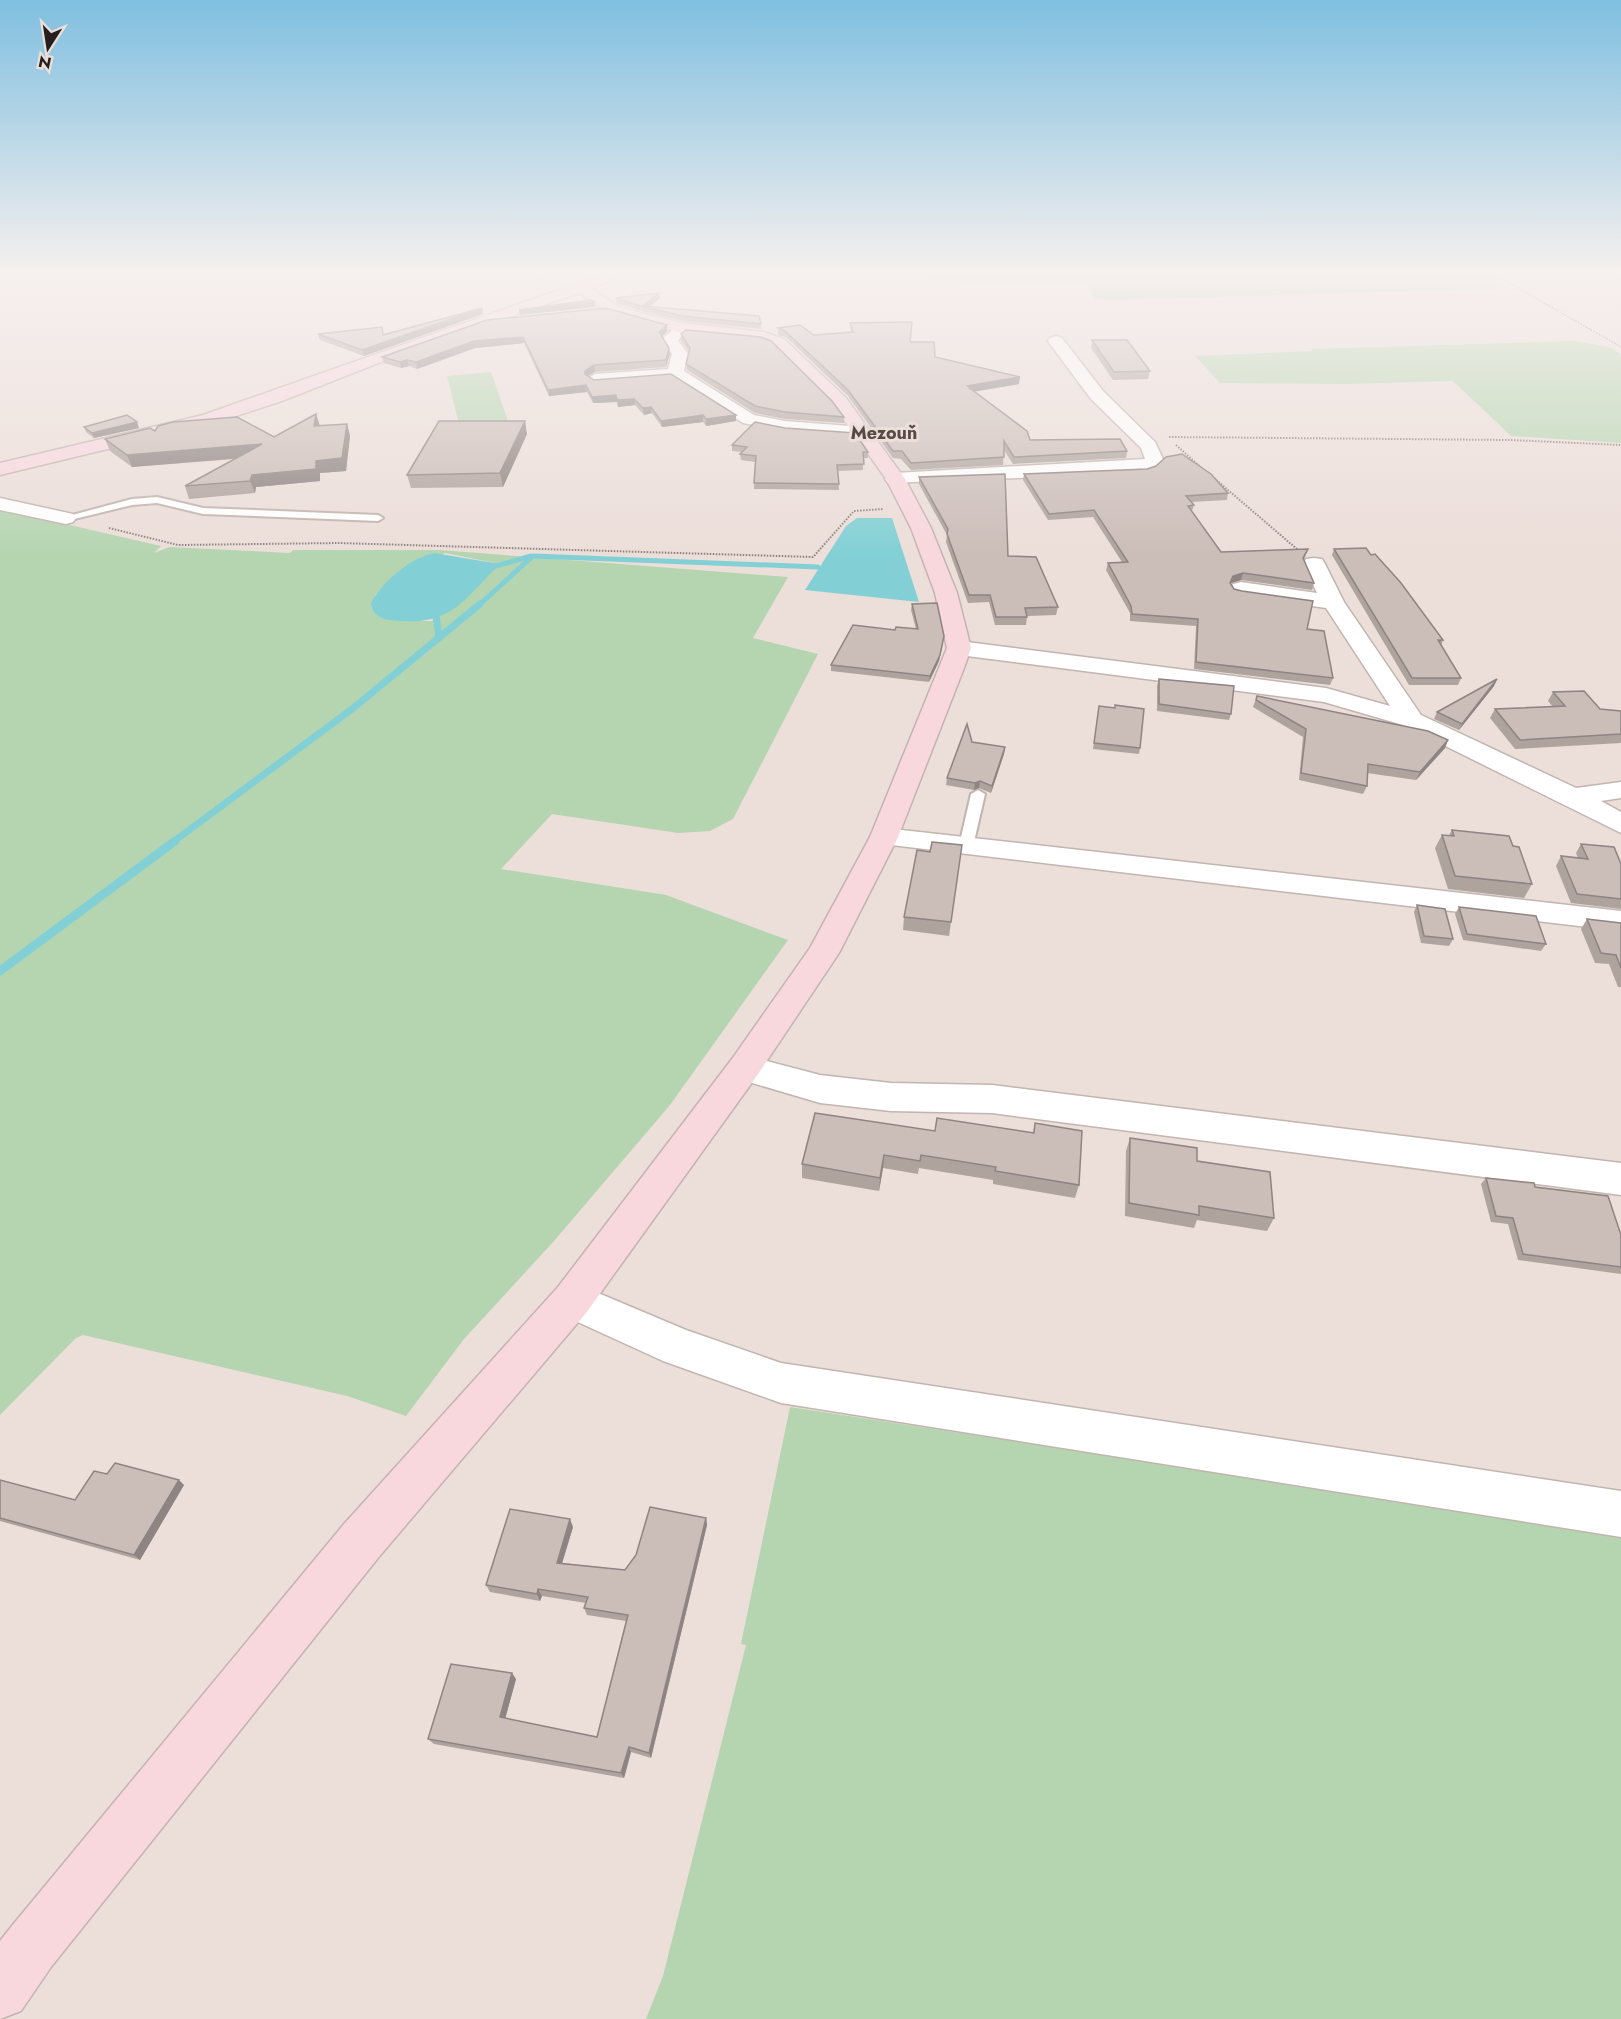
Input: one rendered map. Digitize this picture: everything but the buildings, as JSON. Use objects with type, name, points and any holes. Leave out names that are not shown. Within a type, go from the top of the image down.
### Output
[{"type":"street","points":[[0,469],[38,462],[220,415],[355,367]]},
{"type":"street","points":[[675,373],[677,367]]},
{"type":"street","points":[[0,1990],[31,1947],[361,1541],[572,1300],[744,1068],[823,953],[884,837],[959,648],[946,593],[910,508],[895,479],[840,402],[804,367]]},
{"type":"street","points":[[895,479],[1146,467],[1155,461],[1149,446],[1097,395],[1076,367]]},
{"type":"street","points":[[595,379],[675,373],[749,419],[785,426],[863,432]]},
{"type":"street","points":[[0,504],[66,518]]},
{"type":"street","points":[[1314,564],[1333,603],[1412,720]]},
{"type":"street","points":[[1241,589],[1333,603]]},
{"type":"street","points":[[959,648],[1326,695],[1412,720],[1573,797],[1621,824]]},
{"type":"street","points":[[1573,797],[1621,790]]},
{"type":"street","points":[[884,837],[1621,921]]},
{"type":"street","points":[[744,1068],[820,1089],[891,1097],[992,1099],[1621,1179]]},
{"type":"street","points":[[572,1300],[678,1347],[780,1383],[1621,1514]]},
{"type":"lane","points":[[66,518],[132,502],[157,500],[203,511],[378,518]]},
{"type":"lane","points":[[966,846],[978,794]]},
{"type":"path","points":[[1314,564],[1174,444],[1161,437],[1510,440],[1621,445]]},
{"type":"path","points":[[66,518],[178,544],[339,543],[813,557],[854,511],[910,508]]},
{"type":"green space","points":[[1205,367],[1621,367],[1621,443],[1511,436],[1453,381],[1346,384],[1220,383]]},
{"type":"green space","points":[[491,372],[507,418],[506,424],[460,428],[447,376]]},
{"type":"green space","points":[[0,509],[161,546],[154,553],[170,547],[290,553],[293,550],[440,550],[788,577],[753,638],[818,654],[733,819],[710,831],[678,833],[552,814],[501,869],[666,895],[788,940],[670,1105],[554,1241],[464,1339],[406,1416],[347,1396],[83,1335],[76,1338],[0,1415]],"holes":[[[445,553],[500,564],[432,621],[400,621],[371,608],[376,594]]]},
{"type":"green space","points":[[790,1407],[1621,1534],[1621,2019],[646,2019],[663,1976],[746,1645],[741,1644]]},
{"type":"water","points":[[857,518],[892,518],[919,602],[805,590],[846,526]]},
{"type":"water","points":[[434,553],[500,564],[464,601],[441,616],[411,621],[386,619],[377,615],[371,603],[383,586],[407,565]]},
{"type":"waterway","points":[[489,568],[531,556]]},
{"type":"waterway","points":[[479,605],[533,556],[818,567]]},
{"type":"waterway","points":[[439,638],[480,604]]},
{"type":"waterway","points":[[435,607],[439,638]]},
{"type":"waterway","points":[[173,842],[352,709],[439,638]]},
{"type":"waterway","points":[[0,971],[175,841]]},
{"type":"district","name":"Mezouň","points":[[884,433]]}]
